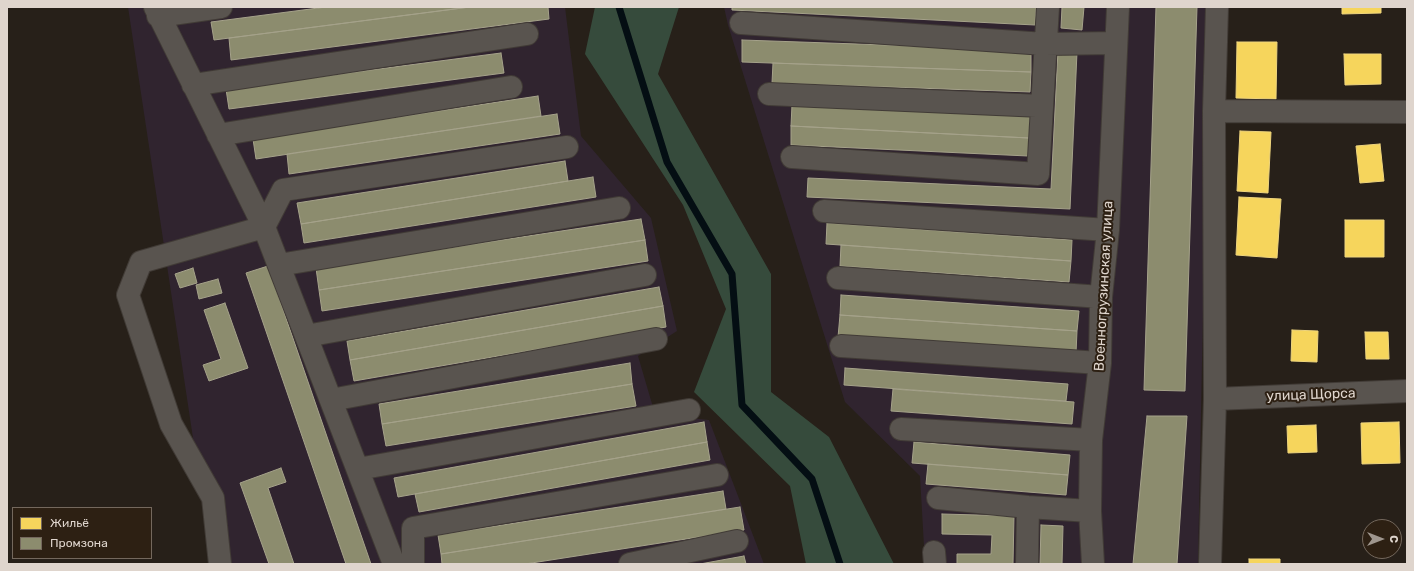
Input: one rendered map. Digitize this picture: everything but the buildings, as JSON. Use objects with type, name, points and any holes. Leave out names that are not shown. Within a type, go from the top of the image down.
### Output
[{"type":"street","points":[[221,7],[156,12],[264,227],[394,564]]},
{"type":"street","points":[[792,157],[1038,174],[1048,7]]},
{"type":"street","name":"Военногрузинская улица","points":[[1093,564],[1090,511],[1092,440],[1100,363],[1101,297],[1108,230],[1118,7]]},
{"type":"street","points":[[1210,564],[1215,399],[1214,112],[1217,7]]},
{"type":"street","points":[[741,24],[1045,44],[1116,43]]},
{"type":"street","points":[[193,85],[528,34]]},
{"type":"street","points":[[218,135],[511,87]]},
{"type":"street","points":[[769,94],[1042,106]]},
{"type":"street","points":[[1214,112],[1407,112]]},
{"type":"street","points":[[220,564],[213,498],[171,424],[128,295],[141,262],[264,227],[283,190],[567,147]]},
{"type":"street","points":[[279,265],[619,208]]},
{"type":"street","points":[[824,211],[1108,230]]},
{"type":"street","points":[[306,336],[645,275]]},
{"type":"street","points":[[838,278],[1101,297]]},
{"type":"street","points":[[331,400],[656,340]]},
{"type":"street","points":[[841,346],[1100,363]]},
{"type":"street","name":"улица Щорса","points":[[1215,399],[1407,391]]},
{"type":"street","points":[[358,469],[689,410]]},
{"type":"street","points":[[901,429],[1092,440]]},
{"type":"street","points":[[413,564],[413,528],[717,474]]},
{"type":"street","points":[[938,498],[1028,507],[1090,511]]},
{"type":"street","points":[[1027,564],[1028,507]]},
{"type":"street","points":[[630,564],[738,541]]},
{"type":"shaded area","points":[[128,7],[565,7],[581,136],[651,218],[677,331],[638,356],[655,414],[709,420],[764,564],[212,564]]},
{"type":"shaded area","points":[[724,7],[1209,7],[1198,564],[925,564],[920,476],[845,402],[728,25]]},
{"type":"green space","points":[[595,7],[679,7],[658,74],[771,274],[771,392],[829,437],[894,564],[806,564],[790,486],[694,392],[726,309],[683,205],[585,54]]},
{"type":"waterway","points":[[619,7],[667,162],[732,274],[742,405],[812,479],[840,564]]}]
